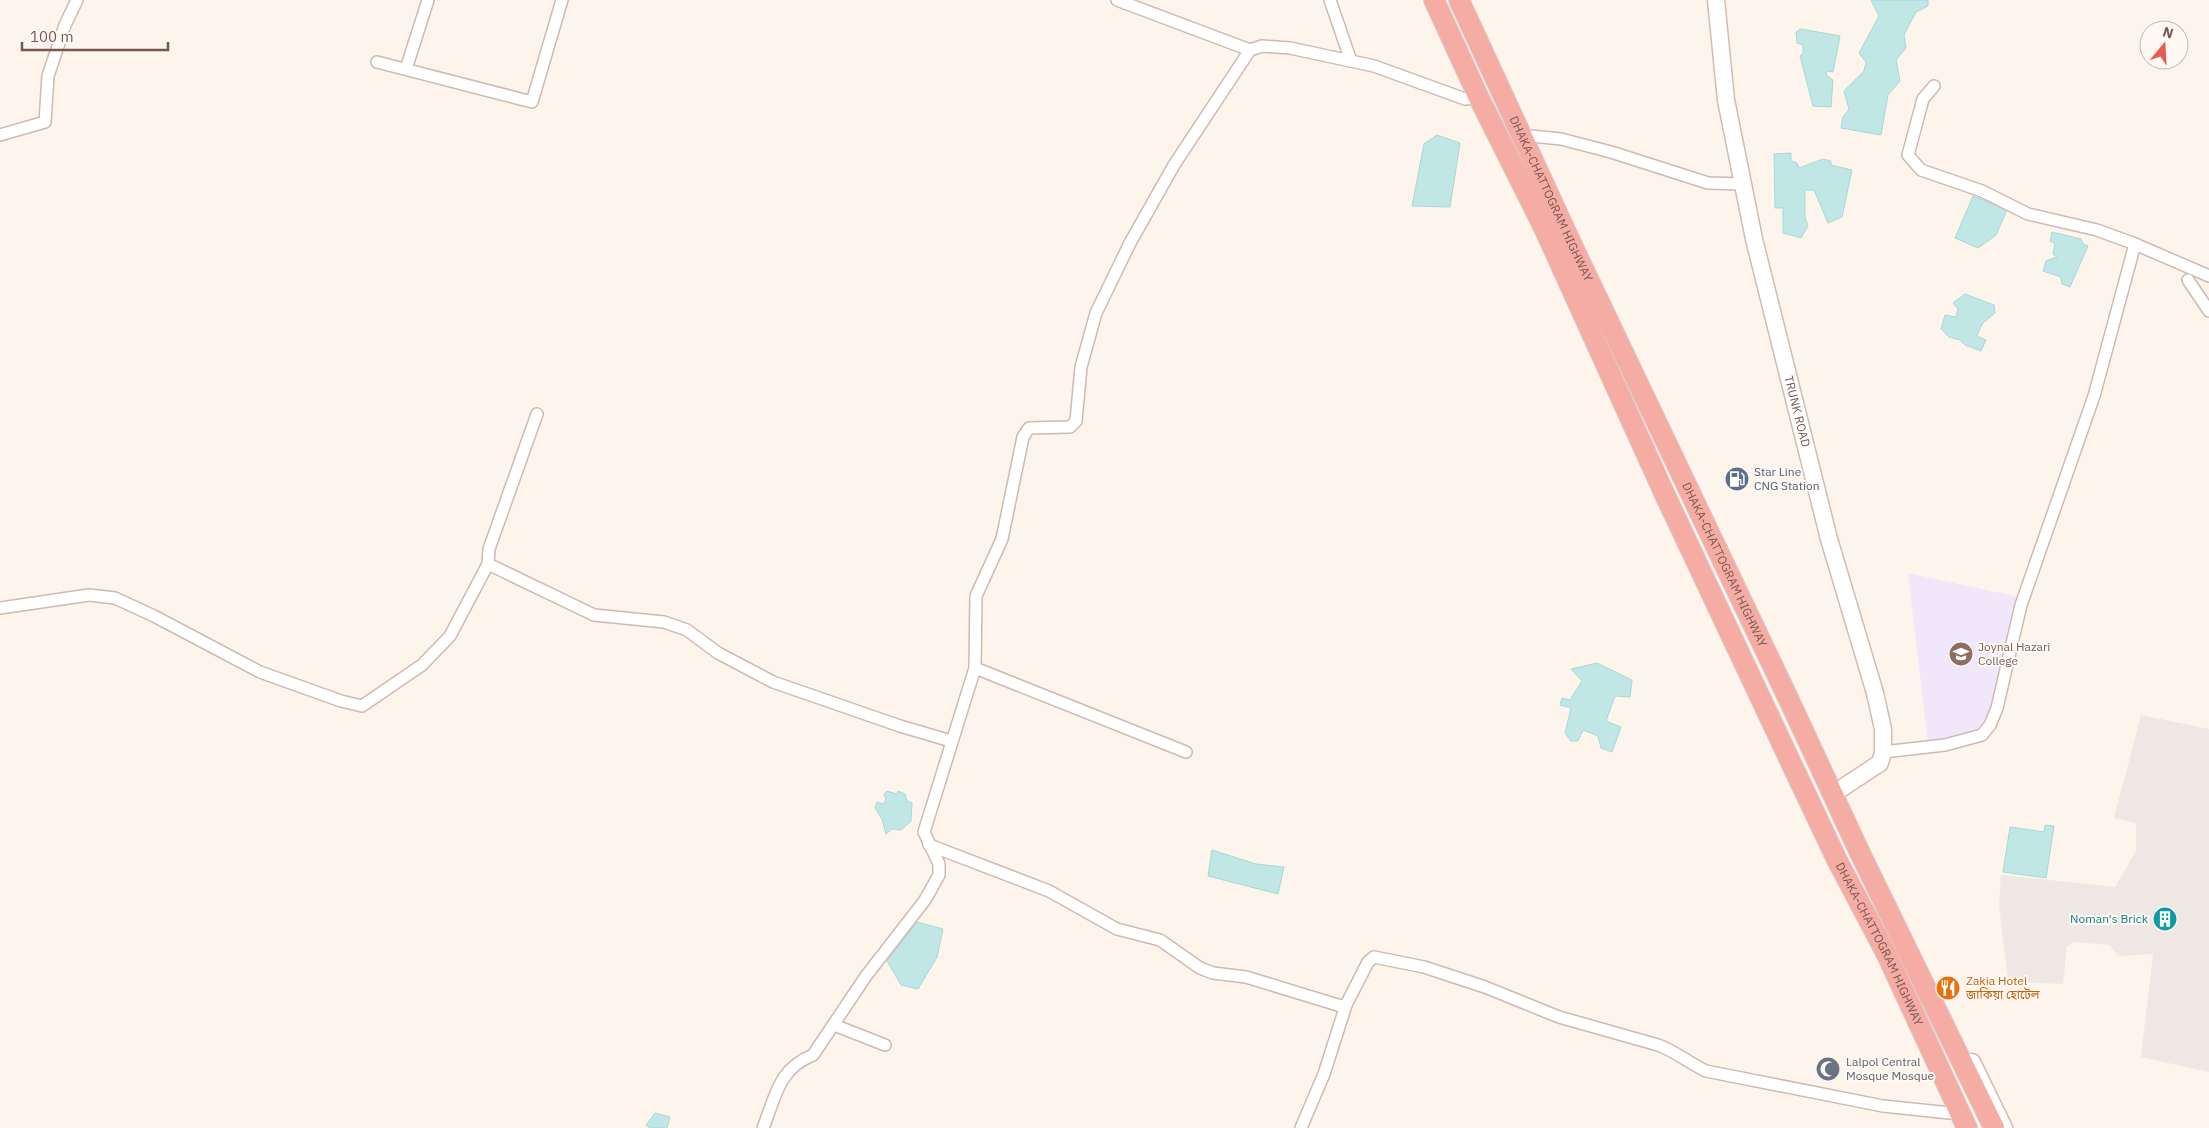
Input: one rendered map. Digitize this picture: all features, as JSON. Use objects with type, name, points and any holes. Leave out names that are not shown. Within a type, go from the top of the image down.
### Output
[{"type":"highway","name":"DHAKA-CHATTOGRAM HIGHWAY","points":[[1434,0],[1479,98],[1544,228],[1661,486],[1837,860],[1888,955],[1967,1128]]},
{"type":"highway","name":"DHAKA-CHATTOGRAM HIGHWAY","points":[[1459,0],[1859,851],[1994,1128]]},
{"type":"highway","points":[[1738,648],[1745,652],[1753,651],[1759,645],[1759,637]]},
{"type":"highway","points":[[1754,682],[1753,674],[1761,666],[1768,666],[1776,674]]},
{"type":"highway","points":[[1837,860],[1859,851]]},
{"type":"main road","name":"TRUNK ROAD","points":[[1716,0],[1726,100],[1754,239],[1830,538],[1876,694],[1883,729],[1883,752]]},
{"type":"main road","points":[[1832,794],[1880,763],[1883,752]]},
{"type":"main road","points":[[1935,1007],[1951,1024],[2004,1128]]},
{"type":"main road","points":[[1914,1011],[1917,1035],[1957,1128]]},
{"type":"street","points":[[0,135],[45,122],[48,76],[65,25],[77,0]]},
{"type":"street","points":[[406,70],[428,0]]},
{"type":"street","points":[[377,62],[532,102],[562,0]]},
{"type":"street","points":[[1117,0],[1250,50]]},
{"type":"street","points":[[1330,0],[1350,61]]},
{"type":"street","points":[[763,1128],[787,1071],[799,1061],[813,1055],[866,976],[925,900],[938,875],[939,864],[924,832],[975,668],[976,596],[1002,539],[1023,437],[1029,428],[1070,426],[1076,421],[1081,368],[1096,313],[1130,243],[1174,165],[1250,50],[1262,46],[1290,48],[1374,66],[1465,99],[1479,98]]},
{"type":"street","points":[[1934,86],[1923,99],[1908,156],[1921,170],[1982,191],[2028,214],[2097,230],[2209,276]]},
{"type":"street","points":[[1521,135],[1561,139],[1611,152],[1708,183],[1743,184]]},
{"type":"street","points":[[1883,752],[1945,745],[1982,735],[1990,725],[1997,708],[2021,606],[2094,396],[2135,244]]},
{"type":"street","points":[[2188,280],[2209,311]]},
{"type":"street","points":[[0,608],[89,595],[115,598],[154,616],[260,672],[340,701],[362,706],[422,665],[450,636],[488,564],[489,550],[537,414]]},
{"type":"street","points":[[488,564],[594,615],[664,622],[679,627],[718,652],[773,682],[900,726],[951,741]]},
{"type":"street","points":[[975,668],[1186,752]]},
{"type":"street","points":[[929,845],[1049,891],[1117,929],[1160,940],[1200,968],[1213,973],[1246,977],[1340,1006],[1346,1005]]},
{"type":"street","points":[[1301,1128],[1324,1074],[1346,1005],[1368,962],[1374,956],[1424,967],[1485,987],[1559,1016],[1668,1048],[1689,1063],[1706,1071],[1883,1106],[1950,1113]]},
{"type":"street","points":[[834,1025],[885,1045]]},
{"type":"shaded area","name":"Joynal Hazari College","points":[[1908,573],[2018,597],[1992,712],[1980,731],[1928,744]]},
{"type":"shaded area","points":[[2141,715],[2209,729],[2209,1072],[2141,1057],[2153,954],[2118,956],[2109,945],[2074,942],[2067,946],[2063,984],[2008,982],[1999,905],[2001,875],[2115,887],[2136,851],[2136,823],[2114,818]]},
{"type":"water","points":[[1871,0],[1928,0],[1928,6],[1916,12],[1904,35],[1906,48],[1896,60],[1900,81],[1888,95],[1881,135],[1841,128],[1843,117],[1849,109],[1844,91],[1864,71],[1866,62],[1859,53],[1879,16]]},
{"type":"water","points":[[1801,29],[1840,36],[1833,72],[1827,71],[1826,75],[1833,80],[1831,107],[1813,106],[1800,56],[1803,53],[1803,45],[1797,43],[1796,32]]},
{"type":"water","points":[[1437,135],[1460,143],[1450,207],[1412,206],[1424,144]]},
{"type":"water","points":[[1791,153],[1791,161],[1797,163],[1799,168],[1823,159],[1831,161],[1831,165],[1852,170],[1842,217],[1828,223],[1814,190],[1805,190],[1805,217],[1808,226],[1801,238],[1783,233],[1783,208],[1775,208],[1774,154]]},
{"type":"water","points":[[1973,196],[2007,210],[1996,235],[1978,248],[1955,238]]},
{"type":"water","points":[[2052,232],[2081,239],[2083,244],[2088,246],[2070,287],[2062,284],[2061,277],[2043,271],[2046,261],[2057,257],[2053,254],[2055,243],[2050,241]]},
{"type":"water","points":[[1965,294],[1994,305],[1995,313],[1982,324],[1977,336],[1986,340],[1981,351],[1965,345],[1960,340],[1949,337],[1941,329],[1945,315],[1956,317],[1958,309],[1953,303]]},
{"type":"water","points":[[1597,663],[1632,680],[1630,697],[1615,696],[1606,721],[1621,727],[1612,752],[1601,748],[1598,736],[1583,730],[1578,741],[1571,741],[1565,733],[1571,708],[1560,705],[1562,698],[1570,700],[1582,681],[1571,669]]},
{"type":"water","points":[[887,791],[897,794],[898,791],[905,794],[907,801],[912,803],[911,821],[901,830],[892,829],[886,834],[882,819],[875,808],[877,802],[883,804],[886,800],[884,794]]},
{"type":"water","points":[[2045,825],[2054,826],[2046,878],[2003,872],[2010,827],[2044,832]]},
{"type":"water","points":[[1212,850],[1256,864],[1284,867],[1278,894],[1208,876]]},
{"type":"water","points":[[917,922],[943,929],[937,957],[918,989],[901,985],[887,961]]},
{"type":"water","points":[[655,1113],[670,1117],[667,1128],[650,1128],[646,1125]]},
{"type":"place","name":"Star Line CNG Station","points":[[1737,479]]},
{"type":"place","name":"Joynal Hazari College","points":[[1961,654]]},
{"type":"place","name":"Noman's Brick","points":[[2165,919]]},
{"type":"place","name":"Zakia Hotel জাকিয়া হোটেল","points":[[1948,988]]},
{"type":"place","name":"Lalpol Central Mosque Mosque","points":[[1828,1069]]}]
